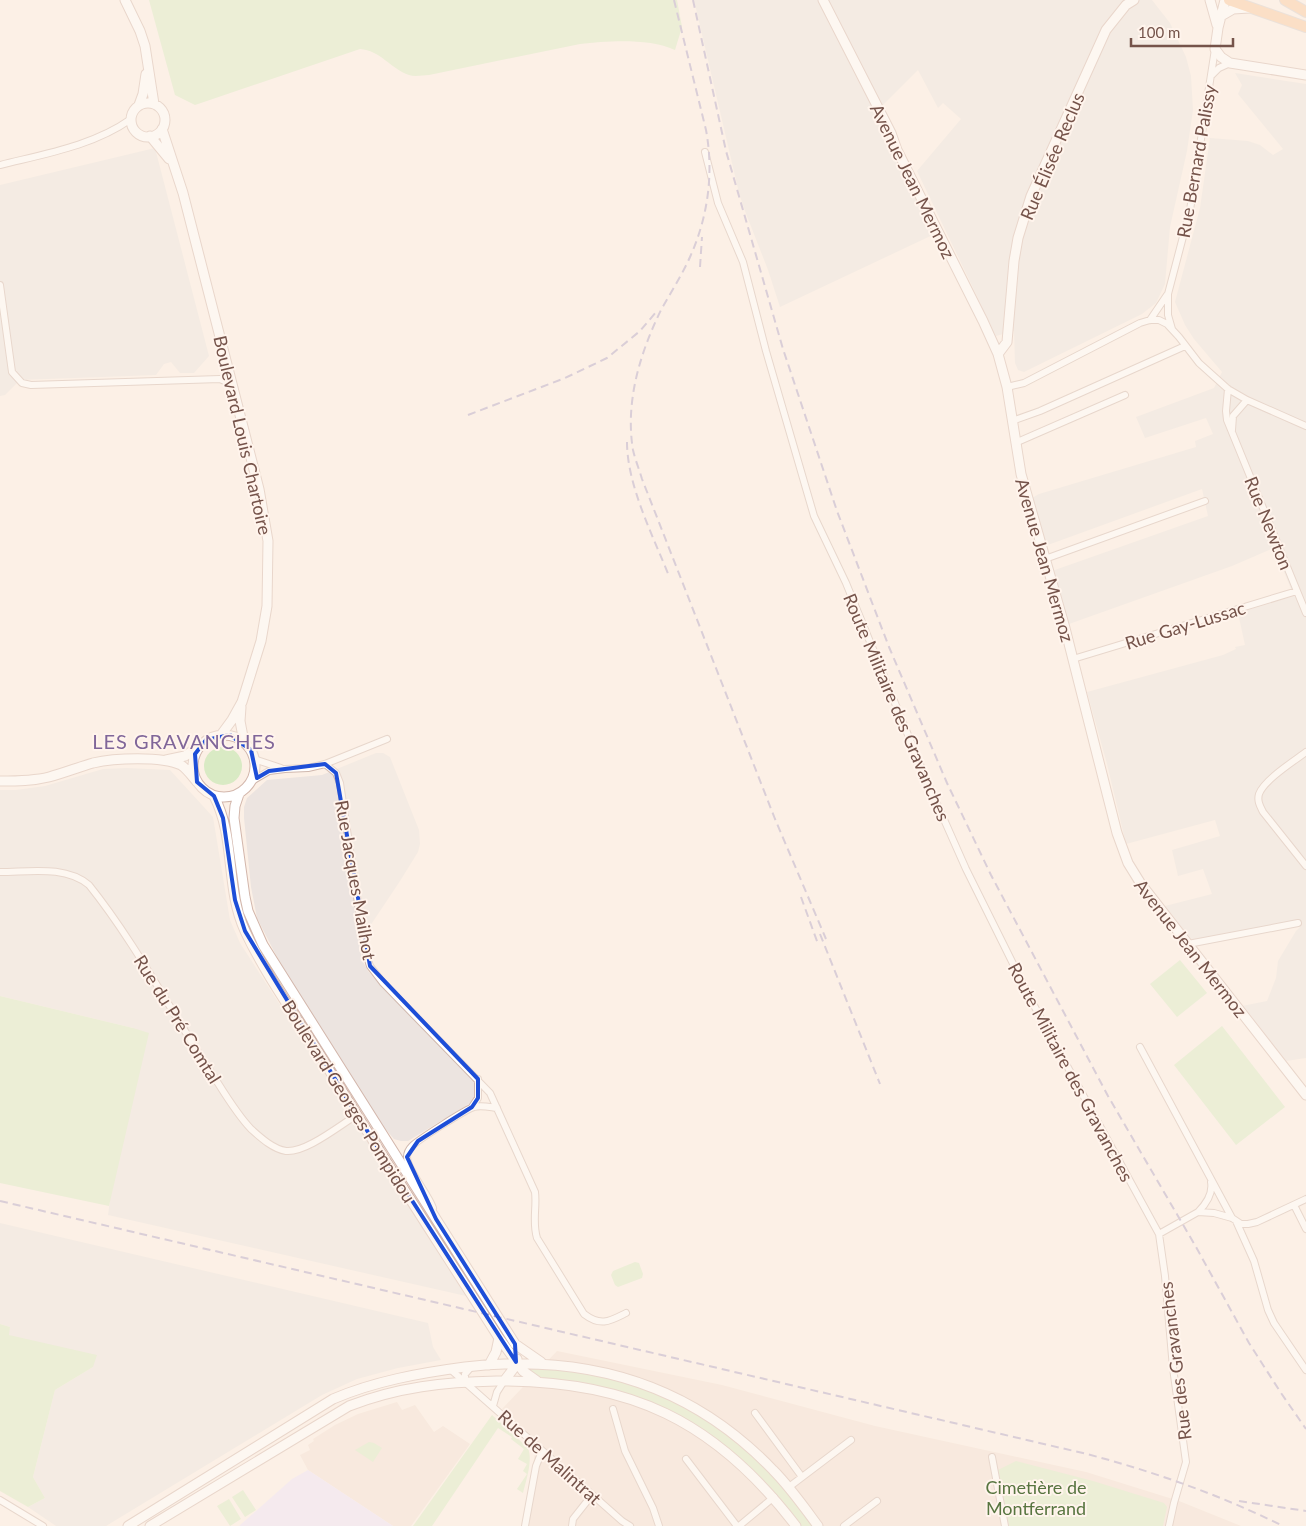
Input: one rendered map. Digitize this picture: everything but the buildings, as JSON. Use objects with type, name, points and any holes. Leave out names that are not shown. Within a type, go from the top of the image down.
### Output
[{"type":"main road","points":[[125,0],[140,31],[148,64],[154,104]]},
{"type":"main road","name":"Avenue Jean Mermoz","points":[[823,0],[891,133],[897,150],[998,354],[1007,387],[1021,474],[1073,659],[1114,824],[1123,851],[1141,884],[1306,1095]]},
{"type":"main road","name":"Rue Élisée Reclus","points":[[998,354],[1007,342],[1014,261],[1018,238],[1031,196],[1106,30],[1126,5],[1134,0]]},
{"type":"main road","name":"Rue Bernard Palissy","points":[[1210,0],[1218,28]]},
{"type":"main road","name":"Rue Bernard Palissy","points":[[1215,49],[1225,0]]},
{"type":"main road","points":[[1229,0],[1306,26]]},
{"type":"main road","points":[[1285,0],[1306,12]]},
{"type":"main road","points":[[1289,0],[1306,12]]},
{"type":"main road","points":[[1221,16],[1233,9],[1256,8]]},
{"type":"main road","points":[[1215,49],[1221,57],[1230,63],[1306,75]]},
{"type":"main road","points":[[138,105],[144,103],[154,104],[164,115],[162,128],[155,135],[150,136],[138,133],[133,127],[131,119],[134,109],[143,94],[148,64]]},
{"type":"main road","name":"Boulevard Louis Chartoire","points":[[162,128],[177,169],[234,388],[259,489],[267,533],[269,557],[267,606],[262,632],[242,702],[240,721],[244,742]]},
{"type":"main road","name":"Boulevard Louis Chartoire","points":[[150,136],[177,169]]},
{"type":"main road","name":"Boulevard Louis Chartoire","points":[[221,735],[242,702]]},
{"type":"main road","points":[[0,781],[23,781],[49,777],[94,763],[122,759],[161,761],[180,765],[186,769],[201,788],[214,796],[223,798],[239,794],[246,788],[252,781],[255,766],[251,750],[244,742],[230,735],[221,735],[206,740],[185,756],[161,761]]},
{"type":"main road","points":[[197,782],[193,773],[193,763],[195,754],[200,746]]},
{"type":"main road","name":"Boulevard Georges Pompidou","points":[[239,794],[234,818],[245,897],[248,912],[263,945],[515,1344],[542,1363]]},
{"type":"main road","name":"Boulevard Georges Pompidou","points":[[214,796],[224,818],[235,900],[245,931],[356,1115],[499,1338],[516,1362],[537,1381]]},
{"type":"main road","points":[[489,1365],[496,1352],[499,1338]]},
{"type":"main road","points":[[504,1381],[514,1368],[516,1362],[515,1344]]},
{"type":"main road","points":[[128,1526],[333,1399],[361,1387],[407,1376],[450,1369],[516,1362],[542,1363],[602,1371],[633,1380],[673,1396],[726,1427],[759,1456],[789,1487],[818,1526]]},
{"type":"main road","points":[[150,1526],[348,1406],[398,1390],[465,1382],[504,1381],[537,1381],[596,1389],[659,1410],[716,1443],[743,1466],[774,1497],[796,1526]]},
{"type":"street","name":"Rue Bernard Palissy","points":[[1173,330],[1168,315],[1168,294],[1190,210],[1215,49]]},
{"type":"street","points":[[1210,78],[1219,68],[1230,63]]},
{"type":"street","points":[[0,165],[106,134],[131,119]]},
{"type":"street","name":"Route Militaire des Gravanches","points":[[705,152],[718,203],[743,262],[766,351],[814,516],[846,583],[926,779],[966,869],[1031,1000],[1159,1234]]},
{"type":"street","points":[[0,285],[12,372],[22,383],[220,379],[229,383],[234,388]]},
{"type":"street","name":"Rue Bernard Palissy","points":[[1150,320],[1168,294]]},
{"type":"street","points":[[1007,387],[1024,383],[1140,323],[1159,320],[1173,330],[1199,363],[1228,389],[1247,400],[1306,426]]},
{"type":"street","points":[[1012,422],[1185,346]]},
{"type":"street","points":[[220,379],[227,364]]},
{"type":"street","name":"Rue Newton","points":[[1228,389],[1226,415],[1306,614]]},
{"type":"street","points":[[1015,443],[1125,395]]},
{"type":"street","points":[[1233,433],[1233,416],[1247,400]]},
{"type":"street","points":[[1045,559],[1206,501]]},
{"type":"street","name":"Rue Gay-Lussac","points":[[1073,659],[1297,591]]},
{"type":"street","points":[[252,781],[269,771],[285,768],[308,768],[326,764],[387,739]]},
{"type":"street","points":[[1306,752],[1264,786],[1259,794],[1259,803],[1263,812],[1306,866]]},
{"type":"street","points":[[254,759],[285,768]]},
{"type":"street","name":"Rue Jacques Mailhot","points":[[326,764],[336,772],[340,783],[364,950],[370,966],[383,983],[490,1093],[535,1192],[534,1222],[537,1238],[584,1314],[591,1320],[605,1322],[626,1313]]},
{"type":"street","name":"Rue du Pré Comtal","points":[[0,872],[56,872],[81,878],[89,885],[146,968],[234,1107],[250,1128],[271,1145],[286,1151],[301,1149],[356,1115]]},
{"type":"street","points":[[1188,944],[1298,923]]},
{"type":"street","points":[[1140,1047],[1234,1219],[1254,1261],[1268,1310],[1274,1323],[1306,1370]]},
{"type":"street","points":[[472,1108],[478,1098],[478,1080]]},
{"type":"street","points":[[436,1219],[428,1197],[408,1165],[407,1157],[409,1150],[418,1141],[472,1108],[483,1106],[497,1108]]},
{"type":"street","points":[[1159,1234],[1203,1207],[1211,1192],[1210,1178]]},
{"type":"street","points":[[1196,1213],[1208,1211],[1234,1219],[1241,1224],[1257,1222],[1306,1199]]},
{"type":"street","points":[[1294,1205],[1306,1229]]},
{"type":"street","name":"Rue des Gravanches","points":[[1159,1234],[1165,1276],[1173,1368],[1186,1462],[1169,1526]]},
{"type":"street","points":[[465,1382],[465,1374],[472,1366]]},
{"type":"street","name":"Rue de Malintrat","points":[[450,1369],[592,1495],[630,1526]]},
{"type":"street","name":"Rue de Malintrat","points":[[493,1406],[497,1392],[504,1381]]},
{"type":"street","points":[[613,1409],[626,1451],[653,1508],[659,1526]]},
{"type":"street","points":[[755,1413],[802,1477]]},
{"type":"street","points":[[789,1487],[851,1440]]},
{"type":"street","points":[[526,1526],[536,1466],[542,1451]]},
{"type":"street","points":[[992,1457],[1005,1526]]},
{"type":"street","points":[[686,1459],[738,1526],[774,1497]]},
{"type":"street","points":[[572,1526],[573,1518],[592,1495]]},
{"type":"street","points":[[0,1500],[42,1526]]},
{"type":"street","points":[[844,1526],[877,1501]]},
{"type":"highlighted area","points":[[230,735],[251,750],[257,778],[269,771],[325,764],[336,773],[370,966],[478,1079],[478,1098],[472,1107],[418,1141],[407,1157],[436,1219],[515,1344],[516,1362],[357,1115],[245,931],[235,900],[223,818],[214,796],[197,782],[195,754],[206,740]]},
{"type":"shaded area","points":[[694,0],[1152,0],[1170,23],[1186,57],[1191,76],[1193,110],[1187,151],[1170,227],[1165,284],[1156,303],[1142,314],[1024,372],[1018,370],[1015,363],[1014,331],[996,336],[917,171],[961,119],[943,103],[938,108],[918,70],[879,109],[939,232],[780,307],[739,193]]},
{"type":"shaded area","points":[[1235,73],[1306,84],[1306,1058],[1286,1061],[1242,1006],[1267,1001],[1276,978],[1278,961],[1300,927],[1298,923],[1194,943],[1165,906],[1212,894],[1203,869],[1178,876],[1172,850],[1220,836],[1215,820],[1126,844],[1087,692],[1223,655],[1236,649],[1235,647],[1245,645],[1238,613],[1294,596],[1274,548],[1232,566],[1069,624],[1052,571],[1208,516],[1202,489],[1045,546],[1032,498],[1039,494],[1196,447],[1195,441],[1213,434],[1206,418],[1145,438],[1136,417],[1214,388],[1222,372],[1194,339],[1185,325],[1175,302],[1200,208],[1210,138],[1248,141],[1260,145],[1273,155],[1283,149],[1238,94],[1242,85]]},
{"type":"shaded area","points":[[155,148],[209,356],[194,373],[180,373],[171,362],[164,364],[156,375],[20,380],[5,395],[0,396],[0,185]]},
{"type":"shaded area","points":[[376,753],[383,753],[390,757],[419,830],[420,844],[418,852],[366,932],[360,945],[362,960],[375,979],[470,1075],[477,1085],[472,1102],[408,1141],[394,1139],[382,1125],[279,961],[257,918],[251,887],[244,818],[244,807],[247,798],[267,780],[322,775]]},
{"type":"shaded area","points":[[103,769],[170,770],[213,817],[230,920],[240,943],[466,1296],[108,1215],[133,1028],[0,996],[0,790],[45,786]]},
{"type":"shaded area","points":[[0,1223],[428,1323],[433,1347],[441,1360],[398,1368],[357,1379],[322,1395],[106,1526],[56,1526],[28,1507],[45,1498],[33,1477],[55,1390],[93,1367],[8,1335],[10,1327],[0,1324]]},
{"type":"shaded area","points":[[557,1351],[722,1385],[875,1426],[1086,1472],[1179,1501],[1241,1526],[525,1526],[536,1444],[502,1409]]},
{"type":"shaded area","points":[[397,1402],[402,1410],[415,1405],[434,1432],[443,1426],[470,1444],[411,1526],[393,1526],[308,1470],[300,1455],[310,1450],[308,1445],[314,1441],[313,1439],[335,1425],[358,1414]]},
{"type":"shaded area","points":[[308,1470],[393,1526],[239,1526],[292,1479]]},
{"type":"green space","points":[[149,0],[677,0],[682,27],[675,50],[665,46],[641,42],[616,41],[580,44],[419,76],[411,76],[397,69],[380,56],[360,49],[195,105],[175,95]]},
{"type":"green space","points":[[223,747],[236,753],[242,766],[236,779],[223,785],[210,779],[204,766],[210,753]]},
{"type":"green space","points":[[1180,960],[1207,993],[1177,1017],[1150,984]]},
{"type":"green space","points":[[0,996],[149,1033],[109,1206],[0,1183]]},
{"type":"green space","points":[[1222,1026],[1285,1107],[1236,1145],[1174,1065]]},
{"type":"green space","points":[[635,1262],[639,1263],[643,1274],[642,1278],[618,1287],[615,1285],[611,1275],[613,1271]]},
{"type":"green space","points":[[0,1324],[10,1327],[9,1335],[97,1355],[93,1367],[55,1390],[33,1477],[45,1498],[28,1507],[0,1491]]},
{"type":"green space","points":[[531,1366],[592,1374],[628,1382],[690,1409],[710,1421],[747,1449],[783,1486],[814,1526],[801,1526],[761,1479],[740,1459],[717,1440],[693,1424],[668,1410],[640,1398],[584,1382],[540,1377],[528,1371]]},
{"type":"green space","points":[[492,1415],[528,1448],[530,1459],[527,1476],[523,1493],[517,1489],[527,1474],[523,1471],[527,1464],[518,1459],[524,1449],[511,1439],[512,1437],[498,1428],[432,1526],[413,1526]]},
{"type":"green space","points":[[369,1442],[382,1448],[373,1462],[355,1450]]},
{"type":"green space","name":"Cimetière de Montferrand","points":[[1016,1461],[1093,1481],[1164,1503],[1167,1507],[1163,1526],[1009,1526],[998,1470]]},
{"type":"green space","points":[[243,1490],[256,1510],[245,1517],[232,1497]]},
{"type":"green space","points":[[229,1499],[241,1519],[230,1526],[217,1506]]},
{"type":"railway","points":[[674,0],[706,130],[709,162],[708,195],[701,226],[690,257],[653,326],[641,361],[636,378],[631,414],[633,450],[642,479],[775,819],[826,939]]},
{"type":"railway","points":[[693,0],[726,151],[783,349],[837,511],[889,647],[947,783],[991,875],[1108,1096],[1196,1247],[1249,1343],[1306,1429]]},
{"type":"railway","points":[[700,267],[702,237]]},
{"type":"railway","points":[[468,415],[565,378],[607,358],[640,331],[657,311]]},
{"type":"railway","points":[[627,442],[628,458],[636,493],[669,576]]},
{"type":"railway","points":[[801,897],[818,944]]},
{"type":"railway","points":[[820,934],[880,1084]]},
{"type":"railway","points":[[0,1201],[1087,1454],[1187,1485],[1283,1526]]},
{"type":"railway","points":[[1239,1501],[1306,1511]]},
{"type":"district","name":"LES GRAVANCHES","points":[[184,741]]}]
